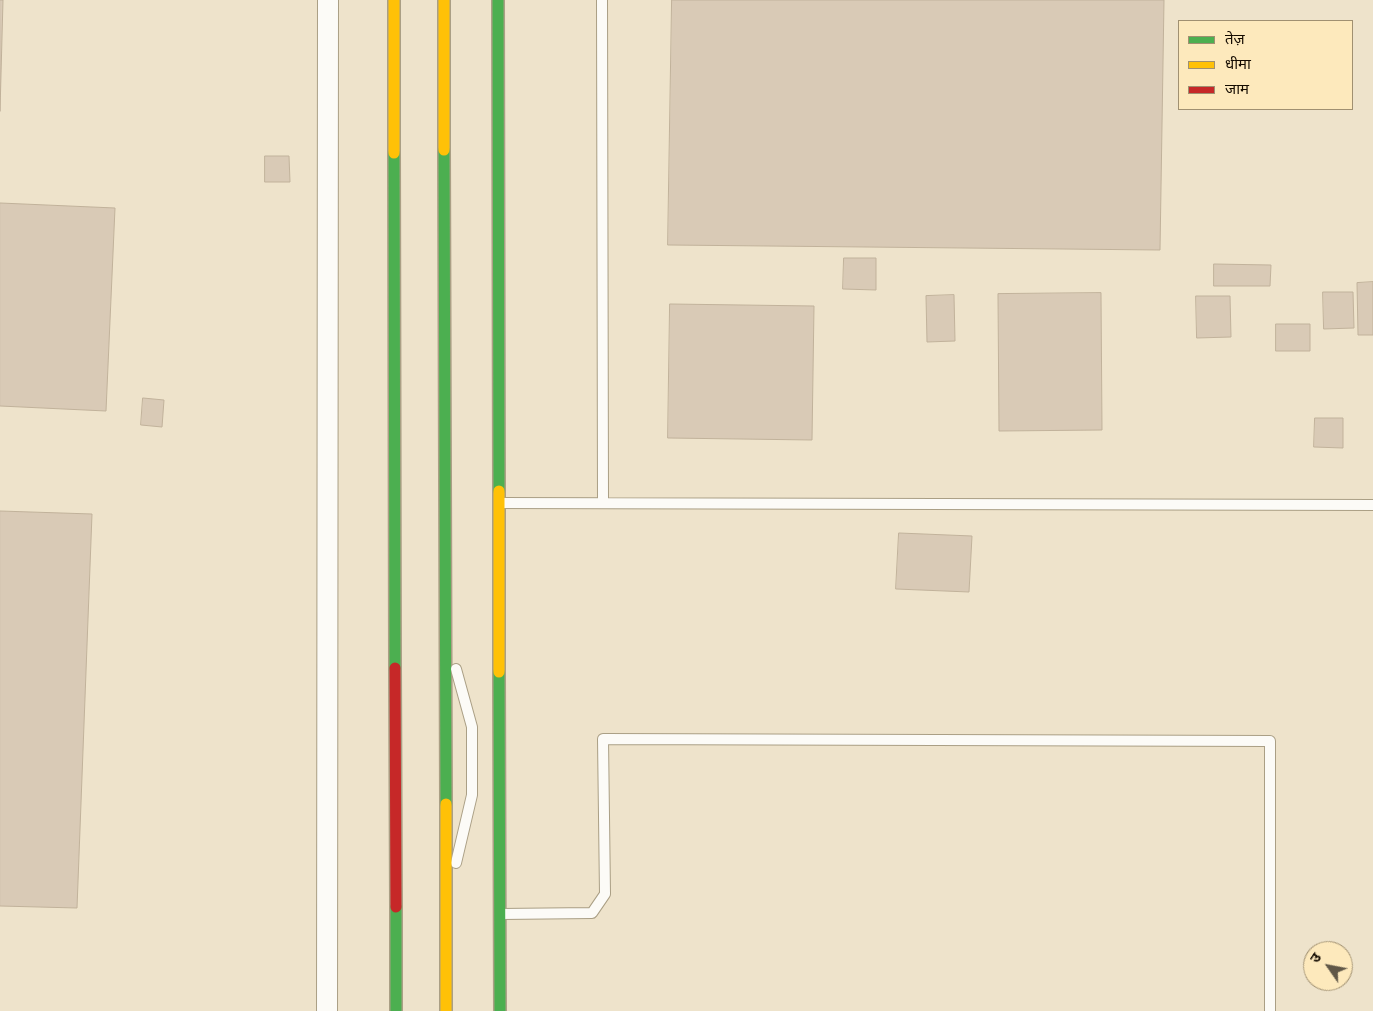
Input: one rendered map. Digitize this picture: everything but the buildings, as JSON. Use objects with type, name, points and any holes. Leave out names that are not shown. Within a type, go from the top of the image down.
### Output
[{"type":"street","points":[[327,1011],[328,0]]},
{"type":"street","points":[[394,0],[396,1011]]},
{"type":"street","points":[[444,0],[446,1011]]},
{"type":"street","points":[[498,0],[500,1011]]},
{"type":"lane","points":[[602,0],[603,503]]},
{"type":"lane","points":[[499,503],[1373,505]]},
{"type":"lane","points":[[445,629],[472,727],[472,795],[446,908]]},
{"type":"lane","points":[[500,914],[592,913],[606,894],[603,739],[1270,742],[1270,1011]]},
{"type":"traffic: fast","points":[[498,0],[499,491]]},
{"type":"traffic: fast","points":[[444,150],[446,804]]},
{"type":"traffic: fast","points":[[394,153],[395,668]]},
{"type":"traffic: fast","points":[[499,672],[500,1011]]},
{"type":"traffic: fast","points":[[396,907],[396,1011]]},
{"type":"traffic: slow","points":[[394,0],[394,153]]},
{"type":"traffic: slow","points":[[444,0],[444,150]]},
{"type":"traffic: slow","points":[[499,491],[499,672]]},
{"type":"traffic: slow","points":[[446,804],[446,1011]]},
{"type":"traffic: jam","points":[[395,668],[396,907]]}]
